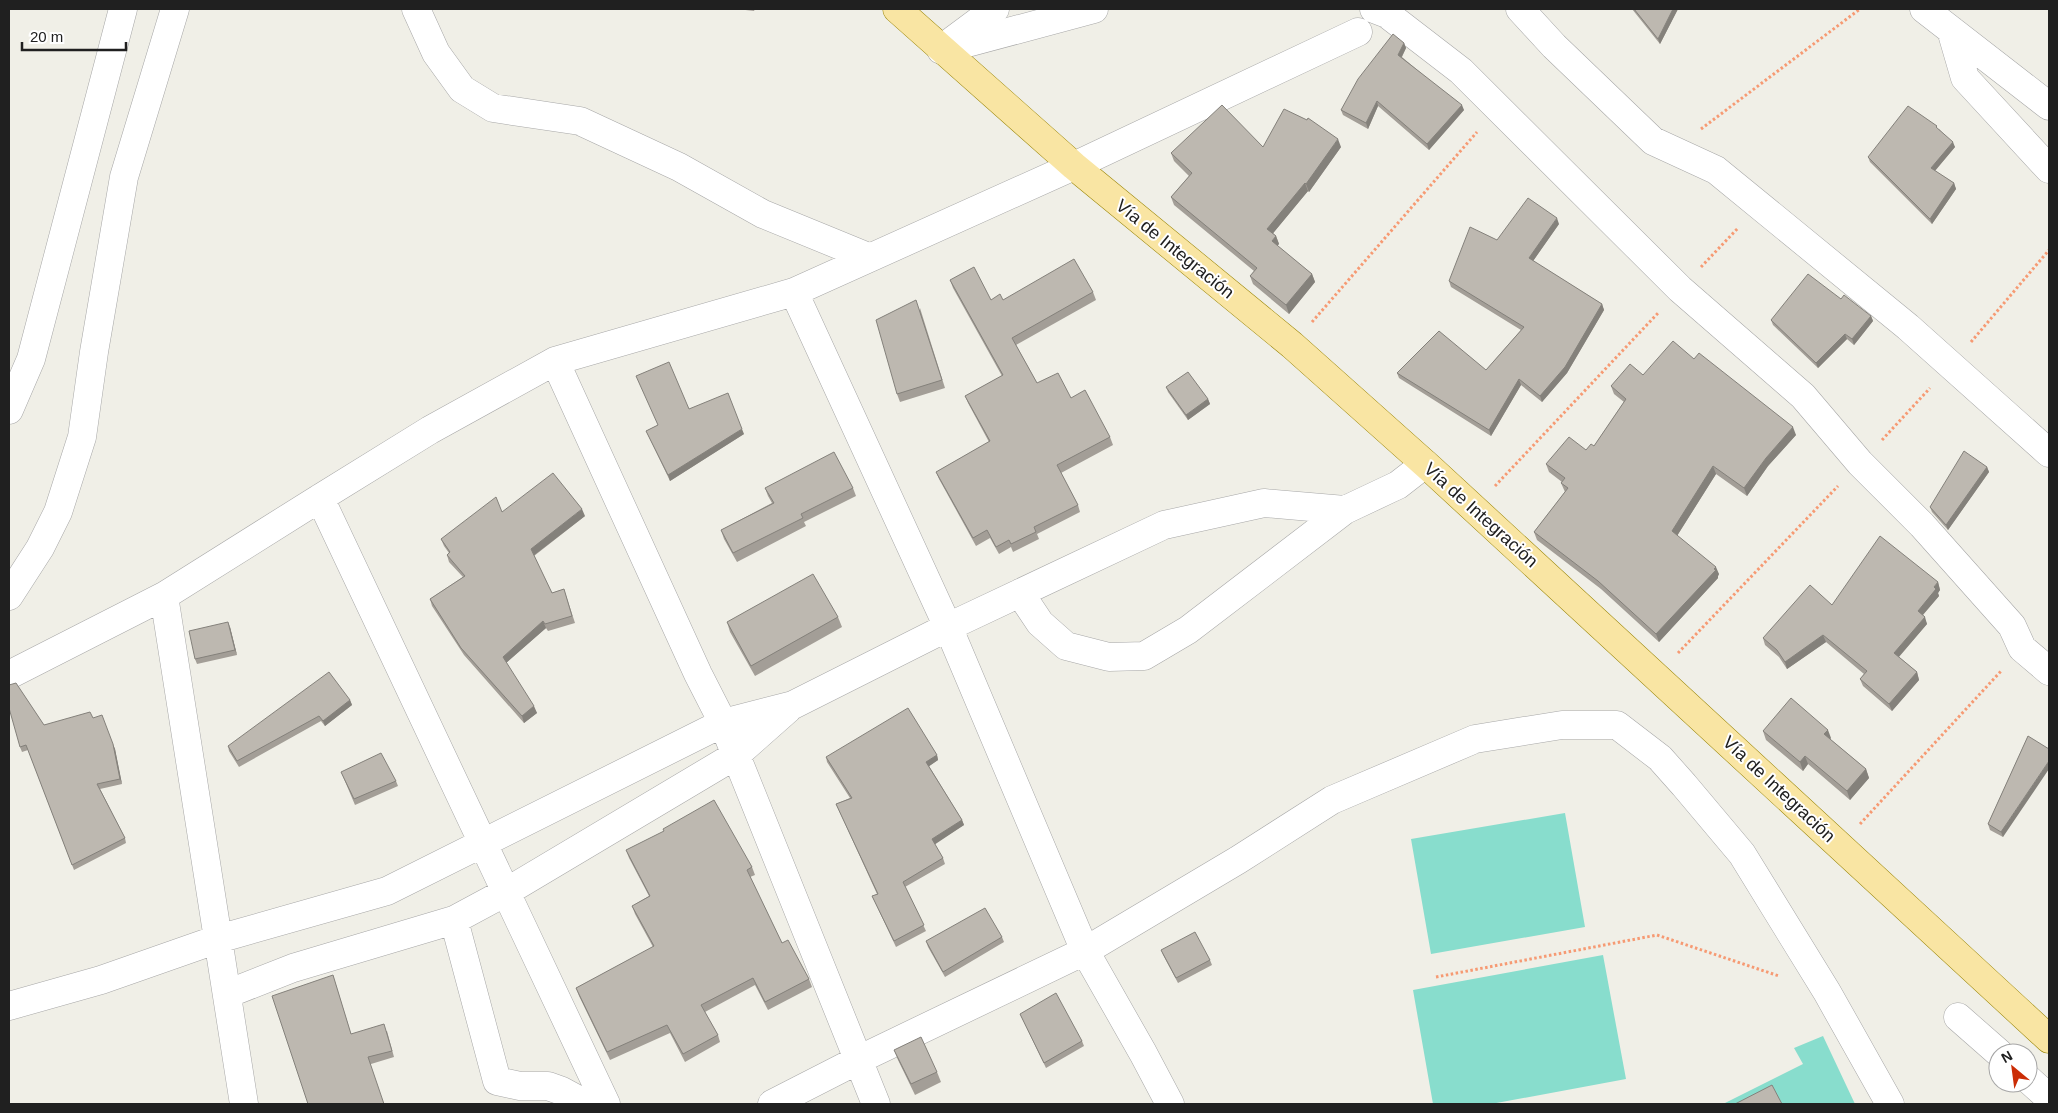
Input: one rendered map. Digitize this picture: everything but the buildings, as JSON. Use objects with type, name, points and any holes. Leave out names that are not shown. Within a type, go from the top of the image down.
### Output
[{"type":"main road","name":"Vía de Integración","points":[[897,9],[1074,166],[1292,345],[1474,508],[2049,1039]]},
{"type":"street","points":[[9,410],[31,359],[123,9]]},
{"type":"street","points":[[9,596],[40,548],[58,512],[82,437],[94,352],[124,177],[175,9]]},
{"type":"street","points":[[416,9],[436,54],[462,89],[494,108],[580,121],[680,168],[763,214],[868,257]]},
{"type":"street","points":[[941,50],[995,9]]},
{"type":"street","points":[[941,50],[1094,9]]},
{"type":"street","points":[[1374,9],[1386,14],[1461,70],[1680,290],[1803,396],[1860,463],[1922,525],[2012,626],[2022,648],[2049,671]]},
{"type":"street","points":[[1520,9],[1554,46],[1653,141],[1716,170],[1760,204],[1908,327],[2049,453]]},
{"type":"street","points":[[1924,9],[2049,106]]},
{"type":"street","points":[[1951,30],[1965,78],[2049,169]]},
{"type":"street","points":[[9,675],[164,596],[430,430],[556,361],[794,292],[868,257],[1074,166],[1358,32]]},
{"type":"street","points":[[794,292],[948,627],[1086,951],[1170,1104]]},
{"type":"street","points":[[556,361],[698,674],[723,723],[876,1104]]},
{"type":"street","points":[[1020,593],[1040,623],[1066,646],[1108,657],[1144,656],[1188,630],[1345,510],[1398,485],[1425,464]]},
{"type":"street","points":[[320,498],[606,1104]]},
{"type":"street","points":[[9,1006],[102,980],[218,939],[387,891],[723,723],[793,705],[948,627],[1164,525],[1264,503],[1345,510]]},
{"type":"street","points":[[164,596],[244,1104]]},
{"type":"street","points":[[227,994],[294,968],[454,920],[506,892],[736,755],[793,705]]},
{"type":"street","points":[[772,1104],[858,1060],[1086,951],[1238,860],[1332,800],[1475,739],[1562,725],[1617,726],[1660,758],[1742,854],[1836,1008],[1890,1104]]},
{"type":"street","points":[[454,920],[496,1081],[520,1086],[548,1086],[586,1104]]},
{"type":"street","points":[[1958,1016],[1988,1043]]},
{"type":"street","points":[[2038,1088],[2049,1098]]},
{"type":"path","points":[[1673,150],[1860,9]]},
{"type":"path","points":[[1292,345],[1498,108]]},
{"type":"path","points":[[1474,508],[1760,204]]},
{"type":"path","points":[[1841,845],[2022,648]]},
{"type":"path","points":[[1436,977],[1657,935],[1780,976]]},
{"type":"shaded area","points":[[1565,813],[1585,927],[1431,954],[1411,839]]},
{"type":"shaded area","points":[[1603,955],[1626,1079],[1491,1104],[1433,1104],[1413,990]]},
{"type":"shaded area","points":[[1823,1036],[1855,1104],[1723,1104],[1803,1064],[1794,1048]]}]
